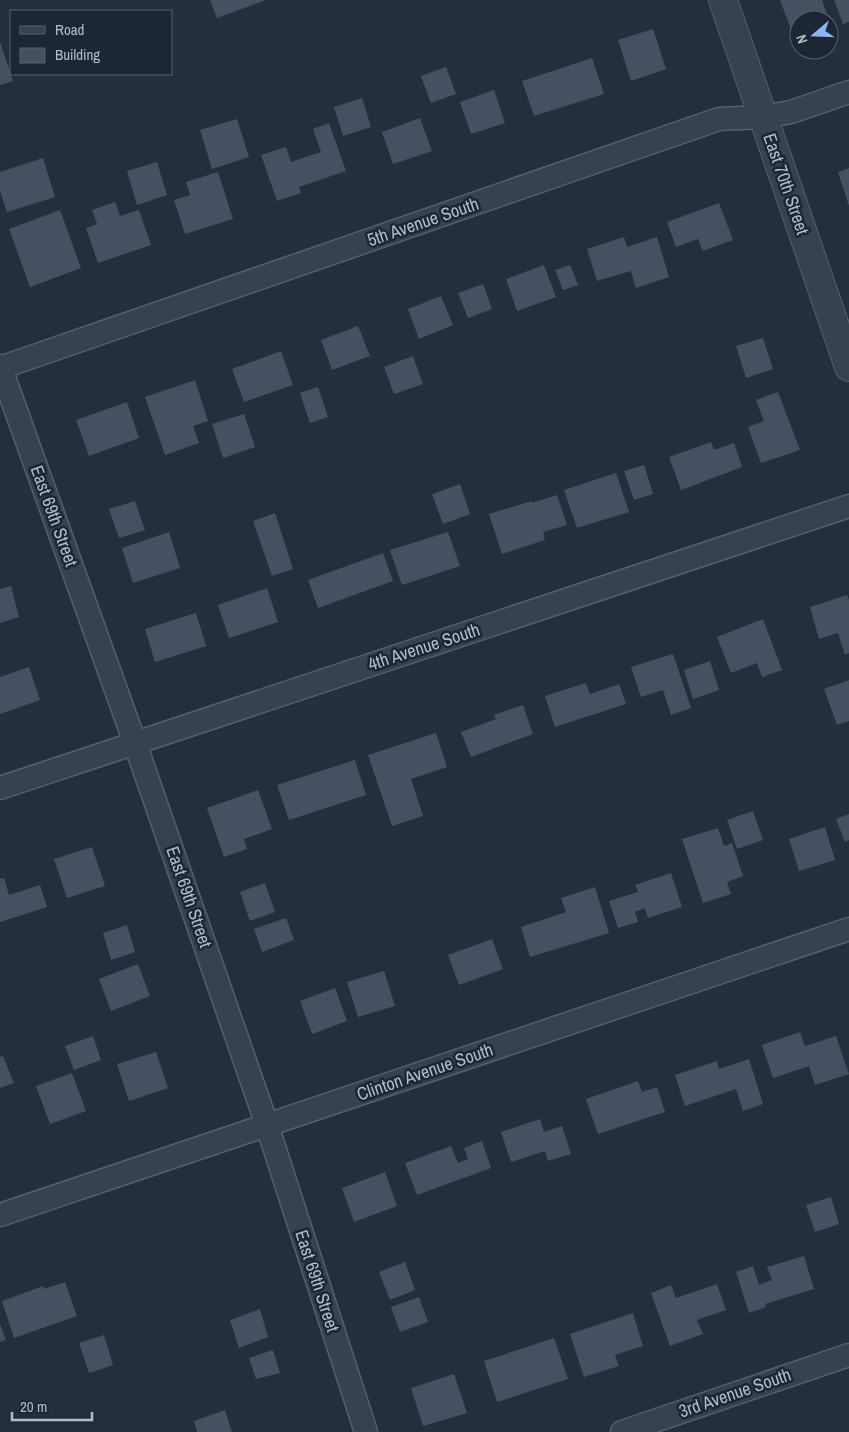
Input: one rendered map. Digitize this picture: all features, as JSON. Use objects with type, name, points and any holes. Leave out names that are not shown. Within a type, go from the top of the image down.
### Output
[{"type":"street","name":"East 70th Street","points":[[723,0],[849,367]]},
{"type":"street","name":"5th Avenue South","points":[[0,368],[718,119],[763,117],[791,112],[849,92]]},
{"type":"street","name":"East 69th Street","points":[[0,368],[135,743],[267,1125],[366,1432]]},
{"type":"street","name":"4th Avenue South","points":[[0,788],[849,506]]},
{"type":"street","name":"Clinton Avenue South","points":[[0,1215],[849,929]]},
{"type":"street","name":"3rd Avenue South","points":[[622,1432],[849,1355]]},
{"type":"building","points":[[210,0],[266,0],[217,18]]},
{"type":"building","points":[[780,0],[822,0],[826,10],[789,10],[789,24]]},
{"type":"building","points":[[834,0],[849,0],[849,22],[843,24]]},
{"type":"building","points":[[653,29],[666,69],[631,81],[618,40]]},
{"type":"building","points":[[0,42],[13,81],[0,85]]},
{"type":"building","points":[[592,58],[604,94],[534,116],[522,81]]},
{"type":"building","points":[[446,67],[456,94],[431,103],[421,76]]},
{"type":"building","points":[[494,90],[505,123],[471,134],[460,102]]},
{"type":"building","points":[[362,98],[371,127],[343,136],[334,107]]},
{"type":"building","points":[[420,118],[432,151],[393,164],[382,132]]},
{"type":"building","points":[[237,119],[249,157],[212,169],[200,130]]},
{"type":"building","points":[[329,123],[346,171],[299,187],[301,193],[277,201],[261,155],[286,147],[291,162],[321,152],[313,129]]},
{"type":"building","points":[[43,158],[55,197],[7,212],[0,191],[0,172]]},
{"type":"building","points":[[157,162],[167,195],[137,205],[127,171]]},
{"type":"building","points":[[849,168],[849,206],[838,172]]},
{"type":"building","points":[[218,172],[233,219],[185,234],[174,200],[190,195],[186,182]]},
{"type":"building","points":[[115,202],[120,216],[139,210],[151,245],[98,263],[86,228],[97,224],[92,210]]},
{"type":"building","points":[[719,203],[733,240],[703,251],[698,239],[676,247],[667,222]]},
{"type":"building","points":[[60,210],[81,268],[30,287],[9,229]]},
{"type":"building","points":[[624,237],[627,247],[657,237],[669,277],[636,288],[631,271],[597,281],[587,249]]},
{"type":"building","points":[[544,265],[556,297],[517,311],[506,279]]},
{"type":"building","points":[[570,265],[578,285],[563,290],[555,270]]},
{"type":"building","points":[[483,284],[492,309],[468,318],[458,293]]},
{"type":"building","points":[[441,296],[453,325],[419,339],[408,309]]},
{"type":"building","points":[[358,326],[370,356],[332,370],[321,340]]},
{"type":"building","points":[[763,338],[773,369],[746,378],[736,346]]},
{"type":"building","points":[[281,351],[293,385],[244,402],[232,369]]},
{"type":"building","points":[[413,356],[423,384],[394,394],[384,367]]},
{"type":"building","points":[[195,380],[208,421],[193,426],[199,443],[165,455],[145,397]]},
{"type":"building","points":[[318,387],[328,417],[310,423],[300,393]]},
{"type":"building","points":[[778,392],[800,450],[761,463],[748,427],[764,421],[756,400]]},
{"type":"building","points":[[127,402],[139,438],[89,456],[76,420]]},
{"type":"building","points":[[244,414],[255,447],[223,458],[212,424]]},
{"type":"building","points":[[711,442],[714,450],[734,443],[742,467],[681,490],[669,457]]},
{"type":"building","points":[[644,465],[653,494],[634,500],[624,471]]},
{"type":"building","points":[[616,473],[629,512],[577,528],[564,490]]},
{"type":"building","points":[[460,484],[470,514],[443,524],[432,494]]},
{"type":"building","points":[[557,495],[567,525],[543,532],[545,540],[502,554],[489,514]]},
{"type":"building","points":[[135,501],[145,530],[119,538],[109,509]]},
{"type":"building","points":[[275,513],[293,569],[272,576],[253,521]]},
{"type":"building","points":[[169,532],[180,568],[133,583],[122,548]]},
{"type":"building","points":[[448,532],[460,566],[402,585],[390,550]]},
{"type":"building","points":[[383,553],[393,581],[318,608],[308,580]]},
{"type":"building","points":[[11,586],[19,617],[0,623],[0,589]]},
{"type":"building","points":[[267,588],[278,622],[229,638],[218,605]]},
{"type":"building","points":[[847,595],[849,600],[849,653],[845,655],[838,633],[819,639],[810,607]]},
{"type":"building","points":[[196,613],[206,646],[155,662],[145,629]]},
{"type":"building","points":[[763,619],[782,670],[762,677],[757,663],[731,673],[717,637]]},
{"type":"building","points":[[673,654],[691,708],[671,715],[663,690],[641,697],[631,667]]},
{"type":"building","points":[[710,661],[719,690],[693,699],[684,670]]},
{"type":"building","points":[[29,667],[40,700],[0,714],[0,677]]},
{"type":"building","points":[[849,680],[849,721],[837,725],[824,689]]},
{"type":"building","points":[[586,683],[590,694],[619,684],[626,704],[555,727],[545,696]]},
{"type":"building","points":[[523,705],[533,734],[471,757],[461,732],[496,719],[494,715]]},
{"type":"building","points":[[436,733],[447,767],[411,779],[423,816],[392,826],[368,755]]},
{"type":"building","points":[[355,760],[366,795],[289,820],[277,785]]},
{"type":"building","points":[[258,790],[272,829],[244,839],[247,849],[224,857],[207,808]]},
{"type":"building","points":[[753,811],[763,840],[737,849],[727,820]]},
{"type":"building","points":[[849,814],[849,840],[845,842],[836,819]]},
{"type":"building","points":[[825,827],[835,860],[799,871],[789,839]]},
{"type":"building","points":[[718,828],[724,846],[732,843],[743,876],[727,882],[731,894],[703,903],[682,839]]},
{"type":"building","points":[[92,847],[105,886],[67,898],[54,859]]},
{"type":"building","points":[[671,873],[682,907],[648,918],[645,908],[635,912],[638,922],[618,928],[609,901],[638,892],[635,885]]},
{"type":"building","points":[[4,878],[9,895],[40,885],[47,907],[0,922],[0,879]]},
{"type":"building","points":[[265,883],[275,912],[250,921],[240,892]]},
{"type":"building","points":[[595,887],[609,933],[530,957],[521,927],[566,912],[561,898]]},
{"type":"building","points":[[286,918],[294,940],[262,952],[254,929]]},
{"type":"building","points":[[127,925],[135,952],[111,960],[103,933]]},
{"type":"building","points":[[492,939],[503,969],[459,985],[448,955]]},
{"type":"building","points":[[138,964],[150,996],[111,1011],[99,979]]},
{"type":"building","points":[[384,971],[395,1006],[358,1017],[347,982]]},
{"type":"building","points":[[335,988],[347,1021],[312,1034],[300,1001]]},
{"type":"building","points":[[800,1032],[805,1046],[836,1036],[849,1074],[815,1085],[809,1066],[773,1078],[762,1045]]},
{"type":"building","points":[[93,1036],[101,1060],[74,1070],[65,1046]]},
{"type":"building","points":[[156,1052],[168,1088],[129,1101],[117,1064]]},
{"type":"building","points":[[3,1056],[14,1083],[0,1088],[0,1057]]},
{"type":"building","points":[[749,1059],[763,1104],[743,1111],[736,1089],[685,1106],[675,1075],[717,1061],[719,1069]]},
{"type":"building","points":[[72,1073],[86,1111],[50,1124],[36,1086]]},
{"type":"building","points":[[638,1081],[642,1092],[657,1087],[665,1112],[598,1134],[586,1099]]},
{"type":"building","points":[[540,1119],[544,1132],[562,1126],[571,1154],[548,1161],[545,1151],[511,1162],[501,1132]]},
{"type":"building","points":[[482,1141],[491,1168],[417,1195],[405,1163],[451,1146],[458,1163],[468,1159],[464,1148]]},
{"type":"building","points":[[385,1172],[397,1206],[354,1222],[342,1188]]},
{"type":"building","points":[[831,1197],[839,1224],[815,1232],[806,1205]]},
{"type":"building","points":[[804,1256],[814,1289],[765,1304],[766,1307],[749,1313],[736,1272],[753,1266],[759,1285],[772,1280],[767,1267]]},
{"type":"building","points":[[405,1262],[415,1290],[390,1300],[379,1272]]},
{"type":"building","points":[[65,1282],[77,1316],[14,1338],[2,1301],[43,1286],[44,1289]]},
{"type":"building","points":[[717,1284],[726,1310],[697,1320],[703,1334],[670,1346],[651,1293],[671,1285],[676,1298]]},
{"type":"building","points":[[419,1297],[428,1322],[400,1332],[391,1307]]},
{"type":"building","points":[[260,1309],[268,1337],[239,1348],[230,1320]]},
{"type":"building","points":[[633,1313],[643,1346],[615,1355],[619,1366],[584,1377],[570,1334]]},
{"type":"building","points":[[0,1324],[6,1340],[0,1342]]},
{"type":"building","points":[[104,1335],[113,1365],[89,1373],[79,1343]]},
{"type":"building","points":[[554,1338],[568,1379],[497,1402],[484,1361]]},
{"type":"building","points":[[273,1350],[280,1373],[256,1379],[249,1358]]},
{"type":"building","points":[[454,1374],[467,1413],[423,1426],[411,1388]]},
{"type":"building","points":[[225,1410],[232,1432],[197,1432],[194,1421]]}]
